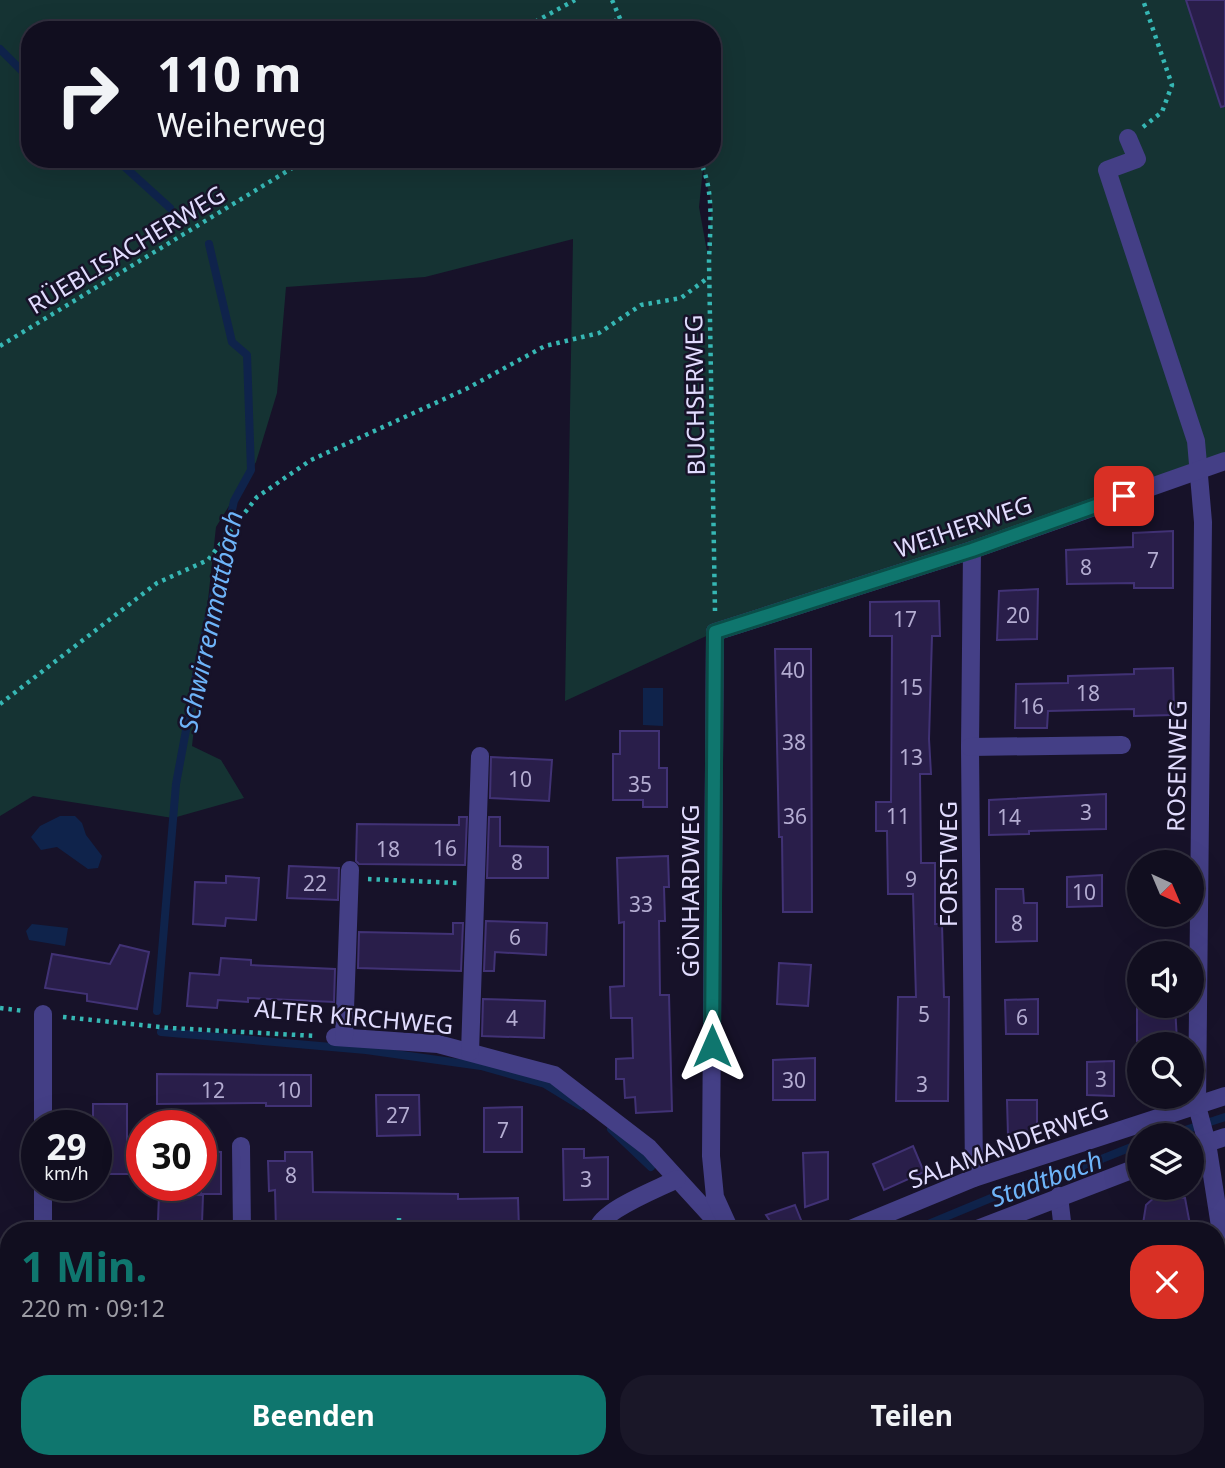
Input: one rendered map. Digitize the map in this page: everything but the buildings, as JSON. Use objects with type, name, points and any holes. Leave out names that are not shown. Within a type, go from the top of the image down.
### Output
[{"type":"street","name":"ROSENWEG","points":[[1128,138],[1137,159],[1107,170],[1196,441],[1199,469],[1203,522],[1198,1032]]},
{"type":"street","name":"WEIHERWEG","points":[[715,632],[972,550],[1225,461]]},
{"type":"street","name":"FORSTWEG","points":[[972,550],[974,1178]]},
{"type":"street","name":"GÖNHARDWEG","points":[[715,632],[711,1156],[715,1197],[726,1222]]},
{"type":"street","points":[[971,747],[1122,745]]},
{"type":"street","points":[[470,1052],[480,756]]},
{"type":"street","points":[[339,1037],[350,874]]},
{"type":"street","points":[[43,1014],[43,1110]]},
{"type":"street","name":"ALTER KIRCHWEG","points":[[339,1037],[438,1044],[554,1075],[649,1148],[717,1222]]},
{"type":"street","name":"SALAMANDERWEG","points":[[1204,1104],[1225,1096]]},
{"type":"street","name":"SALAMANDERWEG","points":[[867,1222],[974,1178],[1191,1109]]},
{"type":"street","points":[[1204,1143],[1225,1137]]},
{"type":"street","points":[[241,1146],[242,1222]]},
{"type":"street","name":"ROSENWEG","points":[[1204,1167],[1217,1222]]},
{"type":"street","points":[[995,1222],[1127,1171]]},
{"type":"street","points":[[599,1222],[613,1211],[677,1179]]},
{"type":"street","points":[[1059,1196],[1062,1222]]},
{"type":"street","points":[[43,1201],[43,1222]]},
{"type":"path","points":[[536,21],[575,0]]},
{"type":"path","points":[[612,0],[620,21]]},
{"type":"path","points":[[1128,138],[1162,112],[1172,85],[1143,0]]},
{"type":"path","points":[[616,21],[618,17]]},
{"type":"path","name":"RÜEBLISACHERWEG","points":[[0,346],[292,168]]},
{"type":"path","name":"BUCHSERWEG","points":[[702,168],[712,205],[709,277],[715,632]]},
{"type":"path","points":[[0,704],[158,583],[208,560],[257,497],[311,460],[466,389],[545,345],[599,333],[641,305],[681,298],[709,277]]},
{"type":"path","points":[[350,874],[476,884]]},
{"type":"path","name":"ALTER KIRCHWEG","points":[[0,1008],[170,1028],[339,1037]]},
{"type":"green space","points":[[0,0],[1225,0],[1225,461],[715,632],[565,701],[573,239],[425,277],[286,287],[277,393],[256,462],[216,527],[192,746],[221,760],[244,798],[173,818],[33,796],[0,816]],"holes":[[[703,169],[712,205],[708,257],[699,207]]]},
{"type":"water","points":[[643,688],[663,688],[663,726],[643,725]]},
{"type":"water","points":[[60,816],[75,816],[82,823],[86,835],[102,856],[98,868],[88,869],[57,847],[41,850],[31,837],[40,826]]},
{"type":"water","points":[[32,924],[68,928],[65,946],[29,940],[26,931]]},
{"type":"waterway","name":"Schwirrenmattbach","points":[[0,49],[21,70]]},
{"type":"waterway","name":"Schwirrenmattbach","points":[[126,168],[170,208]]},
{"type":"waterway","name":"Schwirrenmattbach","points":[[157,1011],[176,784],[198,666],[234,501],[251,470],[247,355],[232,342],[209,244]]},
{"type":"waterway","name":"Schwirrenmattbach","points":[[161,1032],[366,1050],[481,1066],[545,1084],[581,1106]]},
{"type":"waterway","name":"Stadtbach","points":[[1204,1124],[1225,1117]]},
{"type":"waterway","name":"Schwirrenmattbach","points":[[611,1129],[651,1167]]},
{"type":"waterway","name":"Stadtbach","points":[[933,1222],[1025,1184],[1074,1170],[1127,1149]]},
{"type":"route","points":[[712,1046],[715,632],[972,550],[1124,496]]}]
